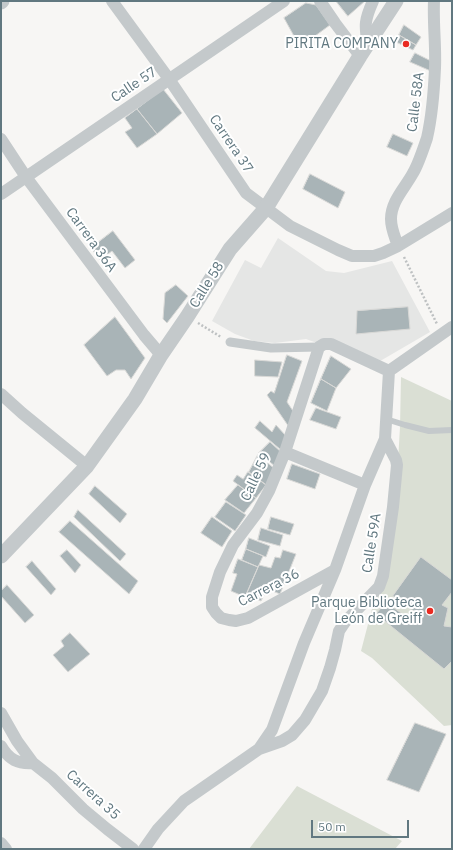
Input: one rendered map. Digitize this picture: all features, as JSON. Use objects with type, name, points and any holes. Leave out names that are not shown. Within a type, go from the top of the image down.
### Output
[{"type":"street","name":"Carrera 37","points":[[112,1],[169,79],[246,193],[290,226],[352,256],[374,256],[398,246]]},
{"type":"street","name":"Calle 57","points":[[1,194],[284,1]]},
{"type":"street","points":[[320,1],[335,23],[364,50]]},
{"type":"street","points":[[364,50],[365,23],[373,1]]},
{"type":"street","name":"Calle 58","points":[[1,556],[87,466],[135,399],[161,355],[230,249],[266,208],[396,1]]},
{"type":"street","name":"Calle 58A","points":[[398,246],[392,230],[392,212],[397,199],[414,172],[426,140],[431,118],[435,68],[433,16],[434,1]]},
{"type":"street","name":"Carrera 36A","points":[[1,139],[26,177],[144,336],[161,355]]},
{"type":"street","points":[[398,246],[452,213]]},
{"type":"street","points":[[230,342],[271,348],[319,347],[324,344],[331,344],[389,371],[452,327]]},
{"type":"street","name":"Calle 59","points":[[216,613],[212,607],[212,597],[220,572],[233,545],[257,513],[269,491],[284,452],[319,347]]},
{"type":"street","name":"Calle 59A","points":[[259,749],[272,730],[304,643],[335,570],[365,485],[385,439],[389,371]]},
{"type":"street","points":[[1,394],[22,414],[87,466]]},
{"type":"street","name":"Calle 59A","points":[[144,849],[158,829],[184,801],[259,749],[282,741],[292,735],[305,720],[322,691],[332,662],[339,631],[345,622],[379,587],[383,576],[397,465],[385,439]]},
{"type":"street","points":[[284,452],[365,485]]},
{"type":"street","name":"Carrera 36","points":[[216,613],[222,618],[229,620],[236,621],[248,618],[335,570]]},
{"type":"street","name":"Carrera 35","points":[[1,713],[17,741],[33,763],[52,778],[82,809],[133,849]]},
{"type":"street","name":"Carrera 35","points":[[1,746],[10,757],[17,762],[33,763]]},
{"type":"street","points":[[1,843],[6,849]]},
{"type":"lane","points":[[386,419],[405,426],[429,431],[452,430]]},
{"type":"path","points":[[398,246],[441,334]]},
{"type":"path","points":[[187,317],[230,342]]},
{"type":"shaded area","points":[[278,238],[326,271],[344,273],[392,261],[430,332],[375,364],[306,339],[275,343],[254,341],[235,334],[212,321],[245,260],[261,268]]},
{"type":"shaded area","points":[[401,377],[452,401],[452,725],[444,726],[372,658],[361,651],[379,582],[397,479]]},
{"type":"shaded area","points":[[297,786],[402,841],[395,849],[249,849]]},
{"type":"building","points":[[336,1],[365,1],[348,16]]},
{"type":"building","points":[[306,3],[316,5],[330,25],[300,47],[284,18]]},
{"type":"building","points":[[404,25],[421,37],[416,45],[399,35]]},
{"type":"building","name":"PIRITA COMPANY","points":[[399,35],[416,45],[413,50],[396,42]]},
{"type":"building","points":[[415,53],[433,62],[433,72],[410,62]]},
{"type":"building","points":[[163,89],[182,113],[157,134],[137,109]]},
{"type":"building","points":[[137,109],[157,134],[137,148],[125,132],[132,128],[125,118]]},
{"type":"building","points":[[393,134],[413,143],[407,156],[387,147]]},
{"type":"building","points":[[310,174],[345,192],[338,208],[303,189]]},
{"type":"building","points":[[113,231],[135,260],[125,268],[112,251],[100,260],[91,248]]},
{"type":"building","points":[[176,285],[188,296],[167,323],[163,319],[165,293]]},
{"type":"building","points":[[408,307],[410,329],[356,334],[357,311]]},
{"type":"building","points":[[115,317],[145,358],[131,379],[125,370],[116,370],[107,376],[84,345]]},
{"type":"building","points":[[287,355],[302,361],[287,402],[293,411],[289,427],[267,395],[271,391],[274,393]]},
{"type":"building","points":[[331,356],[351,369],[336,388],[321,379]]},
{"type":"building","points":[[255,360],[282,362],[278,377],[255,376]]},
{"type":"building","points":[[321,379],[336,388],[327,411],[311,403]]},
{"type":"building","points":[[316,408],[341,417],[336,429],[310,420]]},
{"type":"building","points":[[260,421],[272,432],[276,425],[286,436],[281,450],[255,428]]},
{"type":"building","points":[[270,442],[281,452],[276,467],[259,453]]},
{"type":"building","points":[[258,455],[276,470],[269,487],[249,472]]},
{"type":"building","points":[[292,464],[320,474],[315,489],[287,479]]},
{"type":"building","points":[[248,472],[266,485],[256,498],[233,481],[237,475],[243,479]]},
{"type":"building","points":[[238,485],[256,498],[244,513],[225,500]]},
{"type":"building","points":[[95,486],[127,514],[120,523],[89,494]]},
{"type":"building","points":[[226,502],[246,515],[235,531],[215,517]]},
{"type":"building","points":[[78,510],[126,554],[120,561],[74,517]]},
{"type":"building","points":[[212,517],[232,531],[222,547],[201,533]]},
{"type":"building","points":[[271,517],[294,524],[290,535],[268,529]]},
{"type":"building","points":[[70,521],[138,581],[129,594],[59,532]]},
{"type":"building","points":[[261,528],[283,535],[280,546],[258,540]]},
{"type":"building","points":[[249,538],[270,546],[266,557],[246,549]]},
{"type":"building","points":[[246,549],[263,556],[258,567],[242,560]]},
{"type":"building","points":[[67,550],[81,565],[75,573],[60,556]]},
{"type":"building","points":[[283,550],[296,554],[280,594],[270,590],[269,595],[265,593],[261,601],[246,595],[259,565],[271,568],[275,557],[280,558]]},
{"type":"building","name":"Parque Biblioteca León de Greiff","points":[[421,557],[452,580],[452,592],[442,605],[448,608],[444,626],[452,627],[452,662],[444,669],[376,614],[386,602],[416,624],[421,616],[393,596]]},
{"type":"building","points":[[238,559],[258,567],[245,597],[231,591],[237,574],[233,573]]},
{"type":"building","points":[[32,561],[56,589],[51,595],[26,567]]},
{"type":"building","points":[[7,585],[34,615],[25,623],[1,596],[1,591]]},
{"type":"building","points":[[70,633],[90,654],[68,672],[53,655],[64,646],[61,641]]},
{"type":"building","points":[[415,723],[446,734],[419,792],[387,780]]},
{"type":"place","name":"PIRITA COMPANY","points":[[406,44]]},
{"type":"place","name":"Parque Biblioteca León de Greiff","points":[[430,611]]}]
